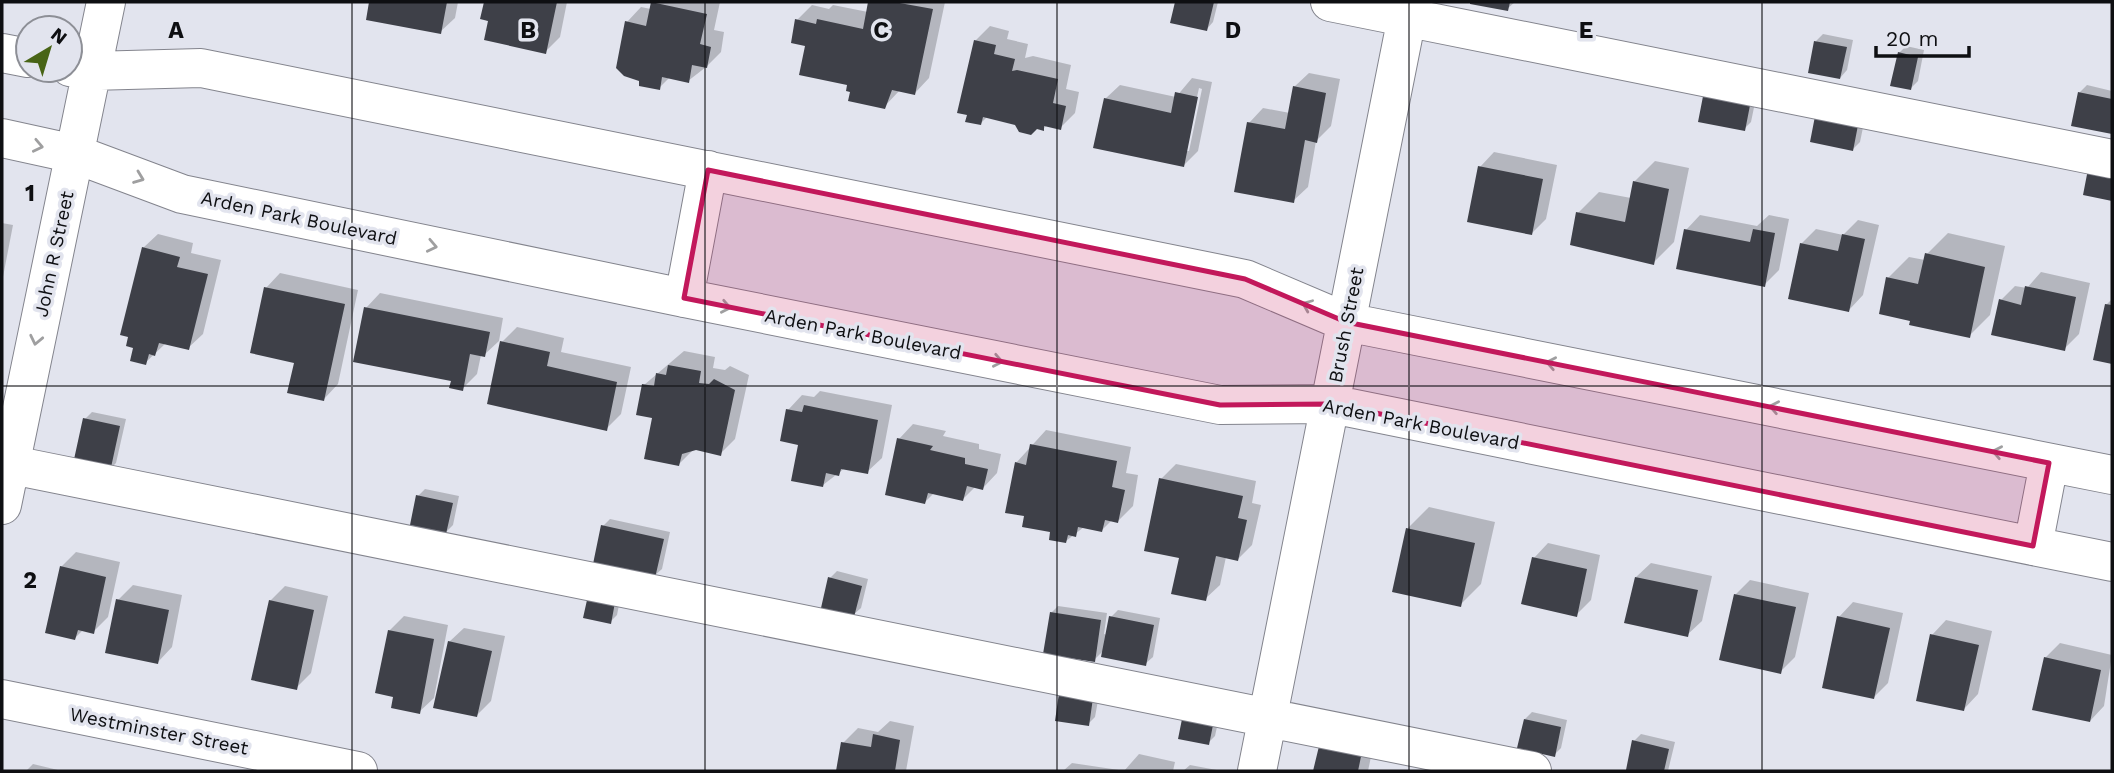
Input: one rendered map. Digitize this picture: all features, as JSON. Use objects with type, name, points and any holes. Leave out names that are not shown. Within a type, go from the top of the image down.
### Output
[{"type":"street","name":"John R Street","points":[[84,61],[106,2]]},
{"type":"street","points":[[1330,2],[1409,10],[2112,159]]},
{"type":"street","name":"Brush Street","points":[[1257,771],[1409,10]]},
{"type":"street","points":[[84,69],[201,68],[1245,279],[1346,321],[2112,475]]},
{"type":"street","name":"John R Street","points":[[2,505],[6,464],[75,154],[80,84]]},
{"type":"street","name":"Arden Park Boulevard","points":[[2,138],[75,154],[181,194],[684,298],[1220,405],[1331,404],[2112,562]]},
{"type":"street","points":[[684,298],[708,170]]},
{"type":"street","points":[[2033,547],[2049,463]]},
{"type":"street","points":[[6,464],[1532,771]]},
{"type":"street","name":"Westminster Street","points":[[2,699],[358,771]]},
{"type":"highlighted area","points":[[708,170],[1245,279],[1346,322],[2049,463],[2033,546],[1331,404],[1220,405],[684,298]]},
{"type":"building","points":[[369,2],[447,2],[441,34],[366,20]]},
{"type":"building","points":[[484,2],[557,2],[546,54],[484,40],[488,21],[480,19]]},
{"type":"building","points":[[651,2],[707,14],[700,44],[711,47],[707,68],[692,65],[689,83],[662,77],[660,90],[639,86],[639,81],[624,76],[616,68],[625,21],[646,26]]},
{"type":"building","points":[[868,2],[894,2],[933,9],[915,95],[892,90],[885,109],[848,101],[850,92],[846,91],[847,85],[799,75],[805,46],[791,43],[795,19],[816,24],[817,19],[863,29]]},
{"type":"building","points":[[1175,2],[1214,2],[1207,31],[1170,23]]},
{"type":"building","points":[[1470,2],[1510,2],[1508,11]]},
{"type":"building","points":[[974,40],[996,45],[994,54],[1015,59],[1012,71],[1058,79],[1053,103],[1066,106],[1061,130],[1044,126],[1044,131],[1037,129],[1031,135],[1019,132],[1015,125],[983,117],[981,125],[965,122],[967,115],[957,113]]},
{"type":"building","points":[[1814,41],[1847,47],[1840,79],[1808,73]]},
{"type":"building","points":[[1898,52],[1918,57],[1911,90],[1890,86]]},
{"type":"building","points":[[1293,86],[1326,93],[1317,143],[1305,140],[1294,203],[1234,192],[1247,122],[1285,129]]},
{"type":"building","points":[[1705,86],[1752,95],[1745,131],[1698,122]]},
{"type":"building","points":[[1175,92],[1198,97],[1184,167],[1093,148],[1104,98],[1171,113]]},
{"type":"building","points":[[2078,92],[2112,99],[2112,134],[2071,126]]},
{"type":"building","points":[[1816,111],[1859,120],[1853,151],[1810,142]]},
{"type":"building","points":[[2089,164],[2112,169],[2112,201],[2083,195]]},
{"type":"building","points":[[1478,166],[1543,179],[1532,235],[1467,222]]},
{"type":"building","points":[[1633,181],[1669,189],[1654,265],[1570,245],[1576,212],[1625,222]]},
{"type":"building","points":[[1684,229],[1750,242],[1753,229],[1775,233],[1765,287],[1676,269]]},
{"type":"building","points":[[1842,234],[1865,239],[1849,312],[1788,299],[1800,243],[1838,251]]},
{"type":"building","points":[[142,247],[180,257],[177,267],[208,274],[189,350],[159,343],[155,356],[149,354],[146,365],[130,361],[133,348],[126,346],[128,337],[120,335]]},
{"type":"building","points":[[1925,253],[1985,267],[1970,338],[1909,325],[1910,321],[1879,314],[1886,277],[1918,284]]},
{"type":"building","points":[[2025,286],[2076,297],[2065,351],[1991,335],[1999,299],[2021,305]]},
{"type":"building","points":[[264,287],[345,304],[324,401],[287,393],[294,363],[250,353]]},
{"type":"building","points":[[2105,304],[2112,305],[2112,364],[2093,360]]},
{"type":"building","points":[[364,307],[490,332],[485,357],[470,354],[463,391],[449,388],[451,381],[353,362]]},
{"type":"building","points":[[500,341],[550,352],[547,366],[617,382],[607,431],[487,404]]},
{"type":"building","points":[[668,365],[701,371],[699,383],[709,384],[714,379],[735,390],[721,456],[696,450],[682,454],[679,466],[644,459],[652,418],[636,415],[642,384],[654,386],[656,373],[666,375]]},
{"type":"building","points":[[804,405],[878,420],[868,474],[841,469],[839,476],[826,473],[823,487],[791,481],[798,445],[780,441],[786,409],[802,412]]},
{"type":"building","points":[[83,418],[120,426],[110,472],[73,464]]},
{"type":"building","points":[[897,438],[933,446],[930,450],[965,458],[965,464],[988,469],[983,490],[967,486],[963,501],[928,493],[925,504],[885,495]]},
{"type":"building","points":[[1030,444],[1117,461],[1112,487],[1125,490],[1118,523],[1105,520],[1102,532],[1078,527],[1076,537],[1068,535],[1066,543],[1049,540],[1050,532],[1022,527],[1024,516],[1005,513],[1015,462],[1026,465]]},
{"type":"building","points":[[1159,478],[1243,496],[1238,518],[1247,520],[1238,561],[1216,556],[1206,601],[1171,594],[1179,558],[1144,551]]},
{"type":"building","points":[[416,495],[453,503],[446,534],[410,525]]},
{"type":"building","points":[[601,525],[664,539],[655,578],[593,564]]},
{"type":"building","points":[[1406,528],[1475,543],[1461,607],[1392,592]]},
{"type":"building","points":[[1532,557],[1587,569],[1577,617],[1521,604]]},
{"type":"building","points":[[60,566],[106,577],[94,634],[78,630],[75,640],[45,633]]},
{"type":"building","points":[[828,577],[862,586],[854,617],[821,608]]},
{"type":"building","points":[[1635,577],[1698,590],[1688,637],[1624,623]]},
{"type":"building","points":[[589,591],[616,597],[611,624],[583,618]]},
{"type":"building","points":[[1734,594],[1796,607],[1781,674],[1719,660]]},
{"type":"building","points":[[116,599],[169,610],[158,664],[105,653]]},
{"type":"building","points":[[269,600],[314,610],[297,690],[251,680]]},
{"type":"building","points":[[1050,612],[1101,620],[1095,662],[1043,654]]},
{"type":"building","points":[[1109,616],[1154,625],[1146,666],[1101,657]]},
{"type":"building","points":[[1837,616],[1890,628],[1874,699],[1822,688]]},
{"type":"building","points":[[388,630],[434,639],[420,714],[391,708],[393,697],[375,693]]},
{"type":"building","points":[[1930,634],[1979,645],[1964,711],[1916,701]]},
{"type":"building","points":[[448,641],[492,651],[477,717],[433,708]]},
{"type":"building","points":[[2044,657],[2101,670],[2090,722],[2032,710]]},
{"type":"building","points":[[1060,686],[1094,691],[1089,726],[1055,721]]},
{"type":"building","points":[[1183,714],[1214,720],[1209,745],[1178,739]]},
{"type":"building","points":[[1524,719],[1561,727],[1555,757],[1517,748]]},
{"type":"building","points":[[873,734],[900,740],[895,771],[836,771],[841,742],[871,747]]},
{"type":"building","points":[[1321,738],[1363,747],[1358,771],[1313,771]]},
{"type":"building","points":[[1632,740],[1669,749],[1664,771],[1626,770]]}]
